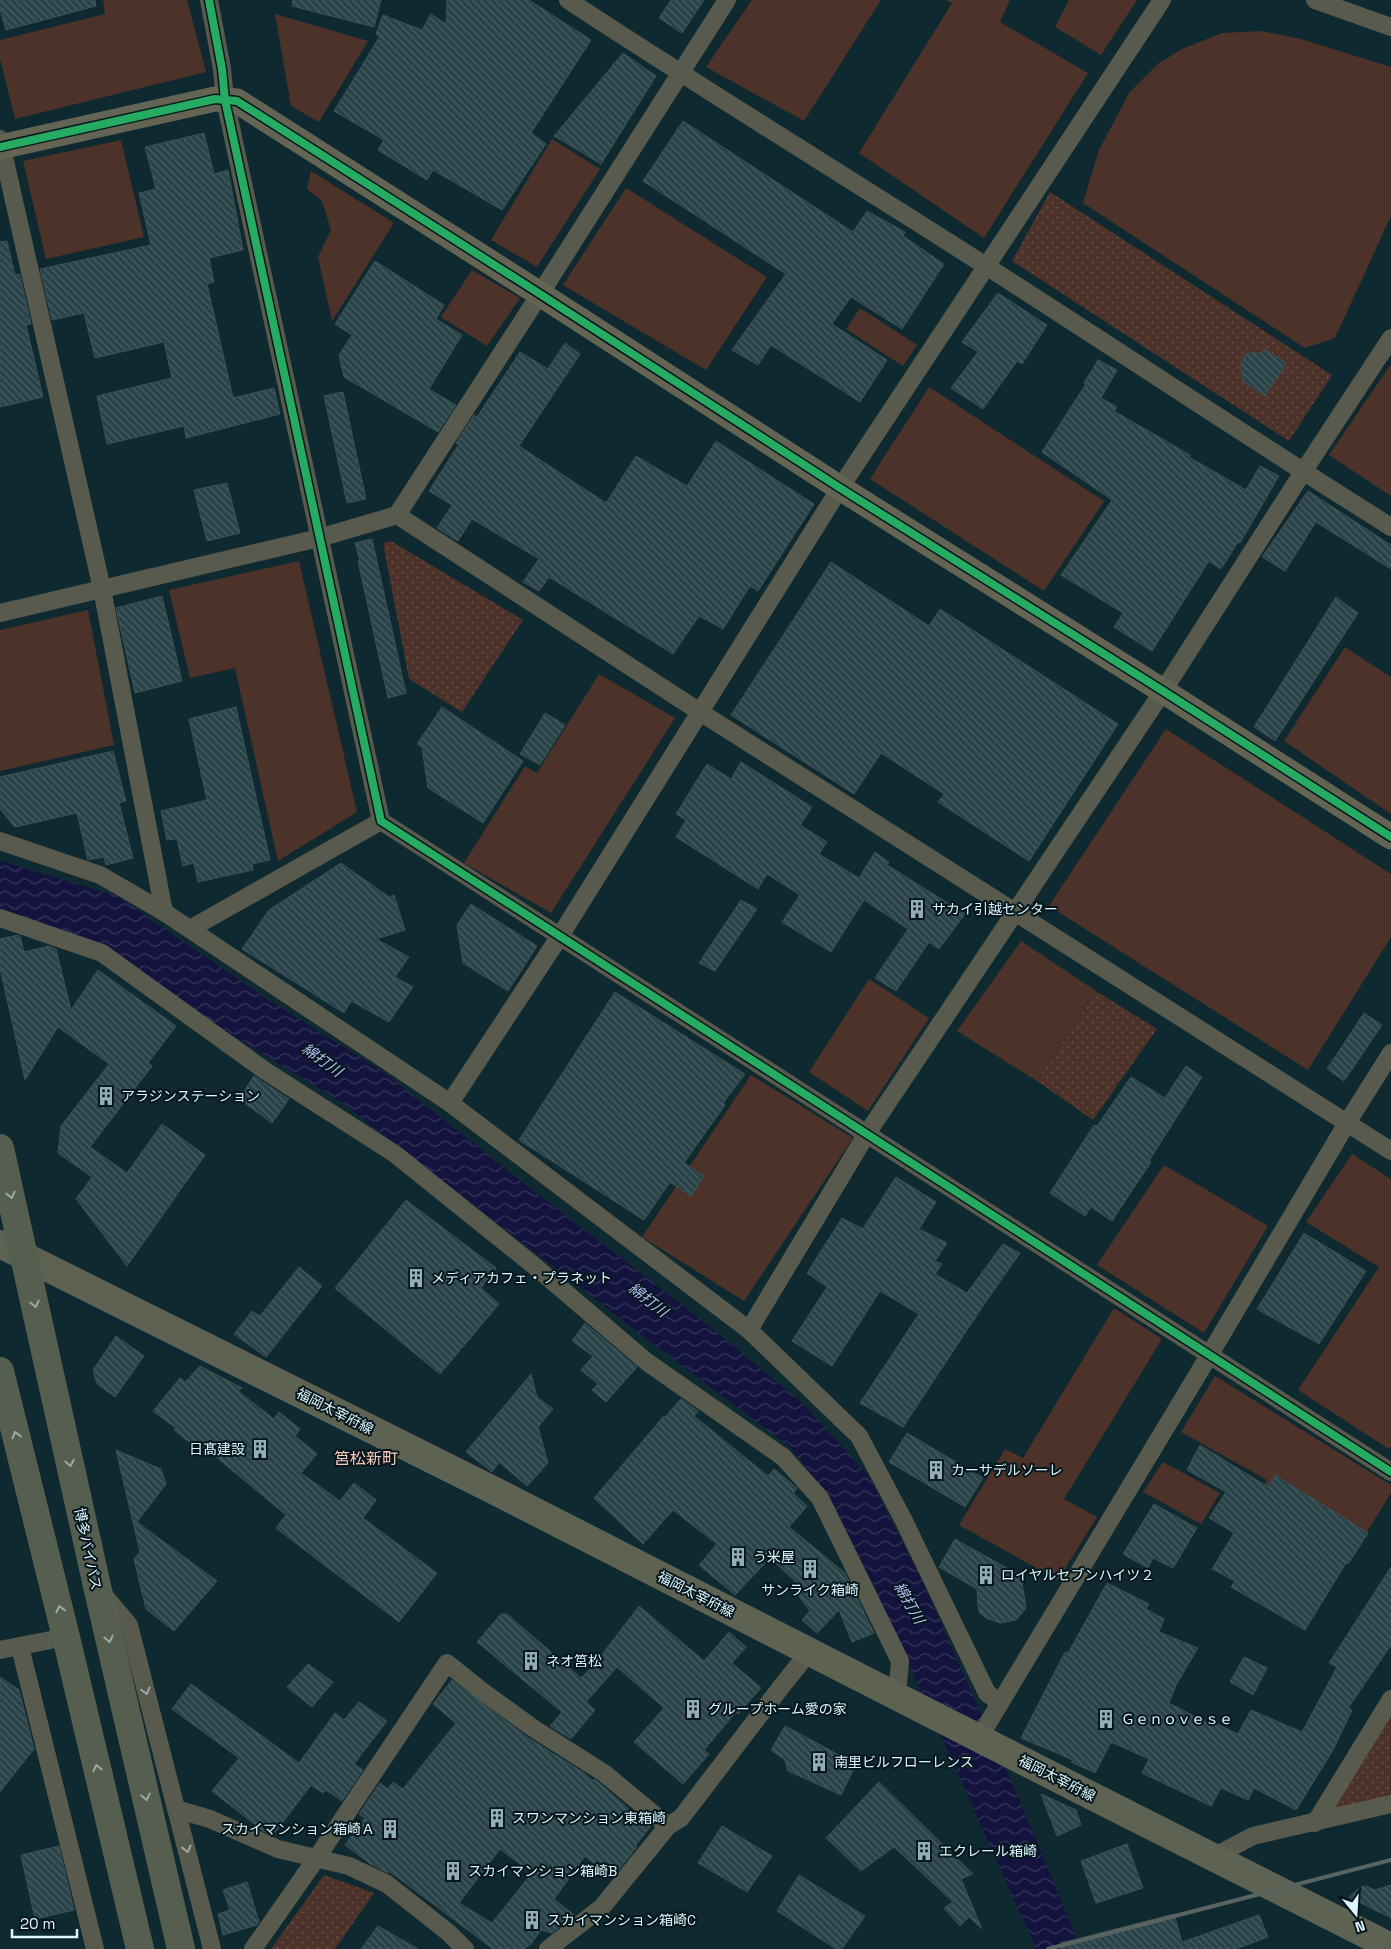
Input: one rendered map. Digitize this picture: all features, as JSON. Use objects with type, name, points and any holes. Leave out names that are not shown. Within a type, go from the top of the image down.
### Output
[{"type":"highway","name":"博多バイパス","points":[[0,1148],[97,1586],[181,1949]]},
{"type":"highway","points":[[0,1371],[66,1637],[140,1949]]},
{"type":"main road","name":"福岡太宰府線","points":[[0,1244],[493,1490],[902,1698],[984,1730],[1005,1752],[1391,1947]]},
{"type":"street","points":[[209,0],[222,69],[225,100],[381,821],[1391,1472]]},
{"type":"street","points":[[568,0],[680,74],[986,266],[1391,527]]},
{"type":"street","points":[[0,613],[319,538],[397,515],[727,0]]},
{"type":"street","points":[[450,1103],[560,936],[840,488],[1162,0]]},
{"type":"street","points":[[1316,0],[1391,27]]},
{"type":"street","points":[[164,912],[102,589],[1,144],[215,99],[237,101],[840,488],[1391,837]]},
{"type":"street","points":[[749,1330],[866,1135],[1163,691],[1391,338]]},
{"type":"street","points":[[397,515],[700,712],[1391,1151]]},
{"type":"street","points":[[190,929],[381,821]]},
{"type":"street","points":[[0,841],[100,875],[164,912],[450,1103],[749,1330],[859,1436],[903,1519],[987,1693],[1000,1703]]},
{"type":"street","points":[[0,918],[102,952],[264,1070],[395,1154],[532,1264],[647,1362],[783,1457],[820,1498],[900,1661],[902,1698]]},
{"type":"street","points":[[984,1730],[1347,1122],[1391,1053]]},
{"type":"street","points":[[97,1586],[128,1625],[212,1949]]},
{"type":"street","points":[[0,1650],[66,1637]]},
{"type":"street","points":[[20,1647],[95,1949]]},
{"type":"street","points":[[548,1949],[602,1907],[668,1826],[681,1818],[780,1687],[810,1651]]},
{"type":"street","points":[[253,1949],[316,1859],[447,1663],[533,1728],[604,1773],[668,1826]]},
{"type":"street","points":[[1315,1823],[1391,1699]]},
{"type":"street","points":[[1213,1857],[1253,1836],[1391,1804]]},
{"type":"street","points":[[176,1809],[210,1819],[278,1849],[349,1866],[387,1884],[449,1933],[465,1949]]},
{"type":"shaded area","points":[[103,0],[187,0],[206,72],[15,119],[0,59],[0,40],[105,14]]},
{"type":"shaded area","points":[[752,0],[881,0],[804,121],[706,67]]},
{"type":"shaded area","points":[[946,0],[1010,0],[1000,22],[1088,73],[984,238],[859,153],[952,3]]},
{"type":"shaded area","points":[[1069,0],[1137,0],[1101,55],[1055,27]]},
{"type":"shaded area","points":[[275,14],[368,41],[319,122],[291,106]]},
{"type":"shaded area","points":[[1261,31],[1301,39],[1391,67],[1391,216],[1335,338],[1305,348],[1083,203],[1099,150],[1129,93],[1159,63],[1182,49],[1222,33]]},
{"type":"shaded area","points":[[552,139],[600,169],[537,267],[491,240]]},
{"type":"shaded area","points":[[121,140],[144,237],[46,259],[23,161]]},
{"type":"shaded area","points":[[311,171],[394,223],[332,321],[318,257],[331,230],[322,201],[307,189]]},
{"type":"shaded area","points":[[626,188],[767,277],[706,370],[563,285]]},
{"type":"shaded area","points":[[1050,192],[1332,375],[1289,441],[1012,261]]},
{"type":"shaded area","points":[[472,270],[520,298],[487,346],[441,317]]},
{"type":"shaded area","points":[[860,308],[917,345],[903,366],[846,329]]},
{"type":"shaded area","points":[[1391,364],[1391,496],[1329,455]]},
{"type":"shaded area","points":[[929,387],[1104,501],[1044,591],[870,479]]},
{"type":"shaded area","points":[[391,541],[523,620],[462,712],[409,679],[383,543]]},
{"type":"shaded area","points":[[299,561],[357,812],[278,861],[235,668],[190,678],[169,590]]},
{"type":"shaded area","points":[[88,610],[114,745],[0,771],[0,630]]},
{"type":"shaded area","points":[[1345,647],[1391,677],[1391,814],[1284,741]]},
{"type":"shaded area","points":[[599,674],[675,718],[551,913],[464,863],[525,766],[537,773]]},
{"type":"shaded area","points":[[1166,729],[1391,874],[1391,937],[1308,1070],[1049,906]]},
{"type":"shaded area","points":[[1021,941],[1096,991],[1037,1081],[957,1031]]},
{"type":"shaded area","points":[[869,979],[929,1018],[868,1111],[809,1072]]},
{"type":"shaded area","points":[[1096,991],[1157,1029],[1093,1120],[1037,1081]]},
{"type":"shaded area","points":[[751,1075],[853,1138],[744,1301],[642,1237]]},
{"type":"shaded area","points":[[1352,1154],[1391,1179],[1391,1446],[1389,1449],[1298,1390],[1379,1267],[1306,1222]]},
{"type":"shaded area","points":[[1164,1165],[1268,1226],[1204,1333],[1097,1265]]},
{"type":"shaded area","points":[[1114,1308],[1162,1339],[1064,1499],[1097,1517],[1058,1580],[959,1525],[1005,1449],[1023,1458]]},
{"type":"shaded area","points":[[1215,1376],[1391,1485],[1391,1493],[1347,1564],[1250,1507],[1267,1480],[1181,1432]]},
{"type":"shaded area","points":[[1163,1462],[1220,1493],[1201,1524],[1143,1492]]},
{"type":"shaded area","points":[[1391,1712],[1391,1796],[1335,1811],[1332,1805]]},
{"type":"shaded area","points":[[324,1875],[374,1893],[335,1949],[271,1949]]},
{"type":"water","name":"綿打川","points":[[0,861],[117,896],[265,998],[385,1073],[518,1179],[694,1314],[801,1402],[868,1475],[921,1578],[1019,1799],[1081,1949],[1036,1949],[877,1592],[827,1494],[790,1447],[341,1102],[224,1030],[93,942],[0,912]]},
{"type":"building","points":[[0,0],[95,0],[96,6],[6,30],[0,9]]},
{"type":"building","points":[[293,0],[381,0],[374,27],[292,6]]},
{"type":"building","points":[[447,0],[529,0],[591,40],[531,133],[546,144],[502,210],[433,170],[427,180],[378,150],[384,140],[334,111],[380,36],[376,34],[383,15],[422,30],[431,14],[446,24]]},
{"type":"building","points":[[671,0],[704,0],[682,33],[659,18]]},
{"type":"building","points":[[623,53],[656,76],[601,164],[554,136]]},
{"type":"building","points":[[683,121],[853,232],[867,211],[905,232],[903,236],[944,264],[902,329],[851,297],[832,324],[887,360],[860,402],[771,345],[758,365],[732,350],[786,274],[643,181]]},
{"type":"building","points":[[204,133],[214,174],[228,170],[243,250],[209,258],[214,282],[207,284],[233,398],[274,388],[280,414],[186,438],[184,426],[107,444],[97,396],[172,378],[164,342],[95,358],[84,313],[52,320],[40,269],[151,245],[139,193],[156,189],[145,147]]},
{"type":"building","points":[[7,241],[15,275],[20,274],[31,324],[26,325],[43,397],[0,407],[0,242]]},
{"type":"building","points":[[375,261],[444,305],[436,319],[462,335],[429,389],[456,405],[438,432],[344,377],[339,355],[352,335],[335,324]]},
{"type":"building","points":[[998,293],[1047,325],[1022,364],[1017,361],[983,409],[951,388],[978,352],[962,342]]},
{"type":"building","points":[[565,343],[580,354],[519,446],[606,503],[636,456],[687,486],[716,441],[814,504],[758,591],[750,586],[723,629],[699,616],[673,654],[549,577],[539,591],[523,582],[539,559],[472,519],[458,541],[437,528],[452,505],[429,491],[459,444],[456,443],[474,415],[477,417],[520,352],[548,369]]},
{"type":"building","points":[[1264,349],[1286,363],[1265,396],[1243,381],[1241,364],[1245,355],[1253,352],[1259,354]]},
{"type":"building","points":[[1098,360],[1117,370],[1101,398],[1117,407],[1114,411],[1246,490],[1260,466],[1279,476],[1240,543],[1238,542],[1221,569],[1209,561],[1152,651],[1114,627],[1123,613],[1061,575],[1112,500],[1042,452],[1086,384],[1084,383]]},
{"type":"building","points":[[343,392],[366,499],[347,503],[324,396]]},
{"type":"building","points":[[227,483],[240,533],[207,541],[194,490]]},
{"type":"building","points":[[1308,491],[1391,545],[1391,569],[1316,522],[1285,571],[1262,557]]},
{"type":"building","points":[[372,539],[406,693],[388,698],[355,543]]},
{"type":"building","points":[[831,562],[929,626],[940,609],[1118,724],[1029,861],[938,802],[944,794],[881,753],[854,794],[731,715]]},
{"type":"building","points":[[162,596],[182,681],[135,693],[116,608]]},
{"type":"building","points":[[1336,597],[1358,613],[1275,741],[1254,727]]},
{"type":"building","points":[[236,707],[270,860],[252,864],[253,870],[198,882],[194,863],[183,866],[177,839],[167,840],[161,811],[207,800],[189,719]]},
{"type":"building","points":[[442,707],[523,761],[483,823],[428,788],[422,747],[417,744]]},
{"type":"building","points":[[545,713],[565,725],[540,765],[520,754]]},
{"type":"building","points":[[113,751],[126,801],[119,803],[133,858],[106,865],[104,857],[88,860],[77,813],[15,827],[0,809],[0,777]]},
{"type":"building","points":[[741,762],[812,807],[800,825],[827,842],[819,854],[859,878],[875,852],[889,862],[887,865],[965,914],[939,949],[929,942],[896,991],[875,978],[908,929],[864,900],[831,952],[782,922],[800,895],[767,874],[758,889],[676,837],[686,820],[676,814],[707,764],[731,779]]},
{"type":"building","points":[[341,863],[389,897],[394,895],[405,930],[376,939],[409,957],[395,977],[413,987],[389,1022],[351,1001],[344,1013],[242,949],[269,910]]},
{"type":"building","points":[[741,900],[757,909],[715,971],[699,963]]},
{"type":"building","points":[[471,904],[537,946],[508,991],[463,963],[457,925]]},
{"type":"building","points":[[20,936],[24,952],[49,946],[56,949],[71,1010],[98,970],[176,1026],[148,1063],[152,1066],[90,1147],[127,1173],[162,1124],[205,1155],[127,1266],[76,1199],[92,1177],[58,1153],[61,1126],[109,1064],[58,1027],[25,1080],[0,968],[0,939]]},
{"type":"building","points":[[615,992],[745,1074],[723,1103],[725,1105],[684,1163],[704,1176],[691,1196],[670,1182],[644,1220],[519,1140]]},
{"type":"building","points":[[1364,1013],[1382,1025],[1344,1081],[1327,1069]]},
{"type":"building","points":[[1186,1066],[1202,1077],[1149,1161],[1151,1162],[1112,1221],[1091,1207],[1085,1216],[1050,1193],[1094,1125],[1097,1126],[1131,1077],[1165,1098]]},
{"type":"building","points":[[254,1076],[289,1099],[272,1123],[239,1099]]},
{"type":"building","points":[[896,1177],[936,1202],[919,1229],[947,1243],[935,1261],[942,1264],[935,1274],[967,1293],[1003,1244],[1020,1253],[903,1427],[860,1403],[919,1314],[880,1291],[832,1366],[792,1341],[827,1287],[807,1273],[842,1218],[863,1229]]},
{"type":"building","name":"メディアカフェ・プラネット","points":[[406,1200],[496,1268],[481,1288],[499,1304],[440,1374],[335,1288]]},
{"type":"building","points":[[1304,1233],[1366,1271],[1319,1344],[1257,1309]]},
{"type":"building","points":[[299,1267],[322,1286],[266,1357],[234,1334],[252,1311],[260,1316]]},
{"type":"building","points":[[585,1323],[637,1367],[606,1402],[592,1390],[598,1384],[581,1370],[593,1356],[572,1341]]},
{"type":"building","points":[[116,1336],[144,1356],[115,1397],[97,1384],[93,1370]]},
{"type":"building","points":[[200,1366],[242,1388],[238,1391],[274,1419],[279,1412],[300,1429],[295,1436],[317,1454],[301,1473],[340,1501],[354,1483],[376,1500],[363,1518],[437,1573],[399,1622],[276,1528],[286,1515],[197,1441],[193,1445],[174,1430],[176,1428],[153,1411],[180,1378],[185,1382]]},
{"type":"building","points":[[531,1374],[537,1397],[553,1409],[538,1427],[548,1463],[527,1486],[499,1462],[492,1472],[466,1452]]},
{"type":"building","points":[[681,1399],[698,1411],[694,1416],[768,1476],[774,1469],[797,1488],[793,1493],[807,1506],[789,1527],[845,1573],[874,1633],[852,1642],[839,1610],[817,1633],[802,1620],[810,1611],[795,1591],[799,1585],[770,1558],[735,1595],[699,1565],[717,1544],[673,1510],[643,1544],[594,1498],[664,1416]]},
{"type":"building","name":"カーサデルソーレ","points":[[907,1433],[983,1478],[965,1507],[889,1462]]},
{"type":"building","points":[[1200,1445],[1268,1487],[1275,1475],[1368,1533],[1348,1564],[1346,1563],[1305,1630],[1231,1587],[1235,1581],[1212,1569],[1234,1533],[1209,1518],[1226,1492],[1187,1470]]},
{"type":"building","points":[[116,1450],[161,1469],[166,1484],[137,1522],[217,1581],[174,1631],[146,1609],[134,1559],[140,1552]]},
{"type":"building","points":[[1154,1504],[1197,1528],[1173,1568],[1153,1558],[1148,1568],[1123,1554]]},
{"type":"building","name":"ロイヤルセブンハイツ２","points":[[955,1539],[1021,1576],[1026,1608],[1016,1620],[1000,1623],[986,1618],[980,1613],[978,1607],[977,1589],[939,1567]]},
{"type":"building","points":[[1391,1567],[1391,1645],[1348,1708],[1352,1710],[1333,1750],[1296,1810],[1254,1788],[1248,1800],[1221,1788],[1211,1806],[1142,1773],[1149,1759],[1111,1742],[1095,1773],[1071,1762],[1073,1760],[1021,1738],[1065,1652],[1068,1653],[1107,1583],[1149,1604],[1146,1609],[1164,1619],[1159,1632],[1198,1648],[1176,1685],[1169,1703],[1211,1725],[1213,1722],[1238,1734],[1251,1710],[1302,1732],[1337,1667],[1329,1663]]},
{"type":"building","points":[[639,1606],[704,1661],[729,1632],[746,1647],[732,1663],[761,1688],[738,1714],[736,1712],[704,1750],[709,1754],[683,1784],[634,1742],[664,1708],[617,1667],[586,1702],[595,1710],[571,1739],[550,1726],[562,1712],[477,1642],[501,1614],[507,1614],[581,1678],[594,1665]]},
{"type":"building","points":[[1244,1657],[1267,1668],[1253,1695],[1230,1682]]},
{"type":"building","points":[[308,1664],[333,1682],[312,1707],[287,1687]]},
{"type":"building","points":[[0,1677],[19,1690],[34,1749],[0,1792]]},
{"type":"building","points":[[452,1680],[527,1737],[584,1773],[593,1781],[594,1779],[597,1781],[651,1826],[612,1878],[585,1856],[554,1899],[574,1915],[552,1933],[541,1930],[531,1944],[524,1949],[493,1949],[389,1871],[388,1873],[372,1865],[345,1845],[365,1818],[359,1814],[380,1783],[388,1789],[393,1782],[403,1789],[456,1723],[433,1704]],"holes":[[[500,1849],[532,1873],[492,1923],[459,1903]]]},
{"type":"building","points":[[191,1684],[299,1763],[335,1713],[344,1720],[359,1702],[387,1721],[354,1764],[363,1770],[342,1801],[326,1790],[323,1793],[311,1785],[273,1835],[263,1831],[212,1791],[239,1758],[172,1709]]},
{"type":"building","name":"南里ビルフローレンス","points":[[785,1726],[856,1764],[841,1795],[788,1771],[785,1760],[771,1750]]},
{"type":"building","name":"エクレール箱崎","points":[[879,1782],[973,1874],[961,1879],[982,1929],[969,1917],[960,1926],[944,1908],[953,1902],[894,1847],[861,1871],[826,1838]]},
{"type":"building","points":[[1041,1794],[1076,1810],[1081,1825],[1057,1836]]},
{"type":"building","points":[[722,1826],[772,1856],[747,1892],[698,1863]]},
{"type":"building","points":[[1127,1844],[1143,1888],[1096,1903],[1081,1861]]},
{"type":"building","points":[[59,1846],[74,1910],[35,1919],[21,1855]]},
{"type":"building","points":[[799,1875],[865,1916],[842,1949],[836,1949],[777,1911]]},
{"type":"building","points":[[247,1882],[259,1922],[257,1925],[223,1935],[218,1914],[230,1910],[223,1890]]},
{"type":"building","points":[[1391,1885],[1391,1918],[1349,1897],[1361,1887],[1366,1886],[1375,1890]]},
{"type":"building","points":[[1174,1914],[1182,1942],[1259,1915],[1268,1937],[1236,1949],[1061,1949],[1061,1943]]},
{"type":"building","points":[[378,1926],[418,1949],[361,1949]]},
{"type":"railway","points":[[1048,1949],[1391,1860]]},
{"type":"cycle path","points":[[209,0],[222,69],[225,100],[381,821],[1391,1472]]},
{"type":"cycle path","points":[[0,147],[215,99],[237,101],[840,488],[1391,837]]},
{"type":"place","name":"サカイ引越センター","points":[[917,909]]},
{"type":"place","name":"アラジンステーション","points":[[106,1096]]},
{"type":"place","name":"メディアカフェ・プラネット","points":[[416,1278]]},
{"type":"place","name":"日髙建設","points":[[260,1449]]},
{"type":"place","name":"カーサデルソーレ","points":[[936,1470]]},
{"type":"place","name":"う米屋","points":[[738,1557]]},
{"type":"place","name":"サンライク箱崎","points":[[810,1569]]},
{"type":"place","name":"ロイヤルセブンハイツ２","points":[[986,1575]]},
{"type":"place","name":"ネオ筥松","points":[[531,1661]]},
{"type":"place","name":"グループホーム愛の家","points":[[693,1709]]},
{"type":"place","name":"Ｇｅｎｏｖｅｓｅ","points":[[1106,1719]]},
{"type":"place","name":"南里ビルフローレンス","points":[[819,1762]]},
{"type":"place","name":"スワンマンション東箱崎","points":[[497,1818]]},
{"type":"place","name":"スカイマンション箱崎Ａ","points":[[390,1829]]},
{"type":"place","name":"エクレール箱崎","points":[[924,1851]]},
{"type":"place","name":"スカイマンション箱崎B","points":[[453,1871]]},
{"type":"place","name":"スカイマンション箱崎C","points":[[532,1920]]},
{"type":"district","name":"筥松新町","points":[[366,1458]]}]
